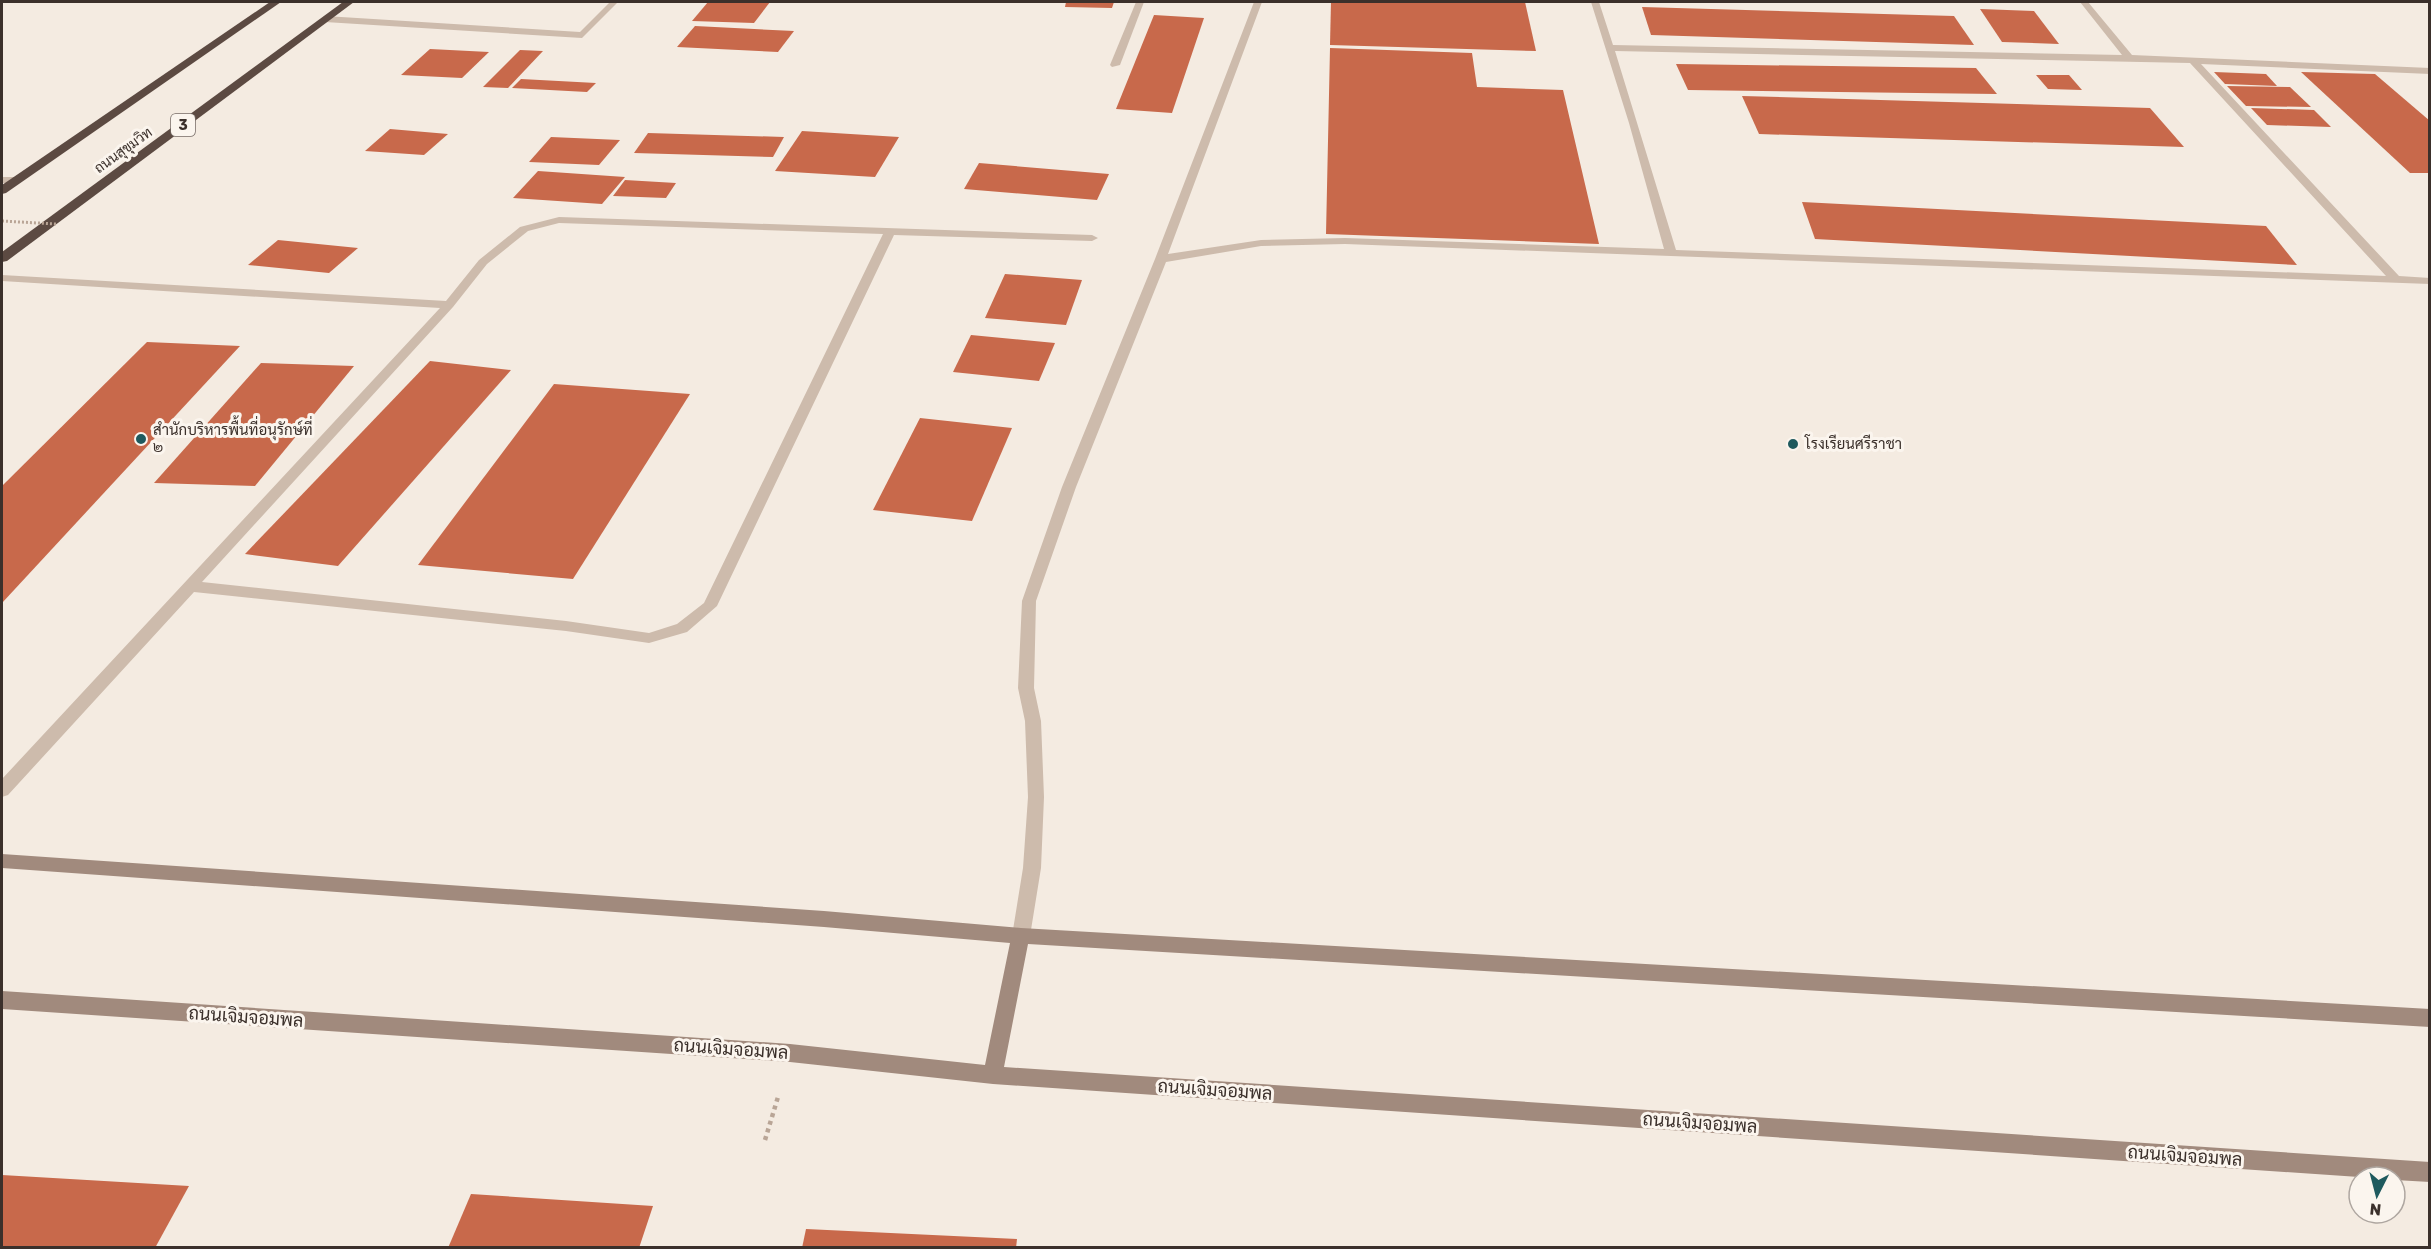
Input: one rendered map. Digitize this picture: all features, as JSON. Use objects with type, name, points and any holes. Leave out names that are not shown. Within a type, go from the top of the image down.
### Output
[{"type":"highway","points":[[2,190],[8,180],[276,2]]},
{"type":"highway","name":"ถนนสุขุมวิท","points":[[2,258],[349,2]]},
{"type":"main road","points":[[2,861],[813,918],[1021,936],[2430,1018]]},
{"type":"main road","points":[[993,1075],[1021,936]]},
{"type":"main road","name":"ถนนเจิมจอมพล","points":[[2,1000],[790,1053],[993,1075],[2430,1173]]},
{"type":"lane","points":[[324,19],[582,35],[614,2]]},
{"type":"lane","points":[[1115,65],[1140,2]]},
{"type":"lane","points":[[1021,936],[1032,868],[1036,798],[1033,721],[1026,688],[1029,601],[1069,487],[1161,259],[1258,2]]},
{"type":"lane","points":[[1595,2],[1634,123],[1671,253]]},
{"type":"lane","points":[[2084,2],[2129,58]]},
{"type":"lane","points":[[1609,48],[2129,58],[2430,70]]},
{"type":"lane","points":[[2193,61],[2396,280]]},
{"type":"lane","points":[[2,790],[449,305],[483,262],[524,229],[559,220],[1092,238]]},
{"type":"lane","points":[[189,586],[566,626],[649,638],[681,628],[710,606],[890,231]]},
{"type":"lane","points":[[1161,259],[1261,243],[1345,241],[2430,281]]},
{"type":"lane","points":[[2,278],[449,305]]},
{"type":"path","points":[[2,221],[56,224]]},
{"type":"building","points":[[708,2],[770,2],[754,23],[692,21]]},
{"type":"building","points":[[1066,2],[1114,2],[1112,8],[1065,7]]},
{"type":"building","points":[[1331,2],[1525,2],[1536,51],[1330,45]]},
{"type":"building","points":[[1642,7],[1954,16],[1974,45],[1651,35]]},
{"type":"building","points":[[1980,9],[2034,11],[2059,44],[2002,42]]},
{"type":"building","points":[[1154,15],[1204,18],[1172,113],[1116,109]]},
{"type":"building","points":[[695,26],[794,31],[778,52],[677,47]]},
{"type":"building","points":[[1330,48],[1472,53],[1477,87],[1563,90],[1599,244],[1326,234]]},
{"type":"building","points":[[430,49],[489,52],[462,78],[401,75]]},
{"type":"building","points":[[520,50],[543,51],[508,88],[483,87]]},
{"type":"building","points":[[1676,64],[1976,68],[1997,94],[1688,90]]},
{"type":"building","points":[[2214,72],[2266,74],[2277,86],[2225,84]]},
{"type":"building","points":[[2301,72],[2375,74],[2430,121],[2430,173],[2410,173]]},
{"type":"building","points":[[2036,75],[2069,75],[2082,90],[2048,89]]},
{"type":"building","points":[[521,79],[596,83],[587,92],[512,88]]},
{"type":"building","points":[[2227,86],[2290,87],[2311,107],[2246,106]]},
{"type":"building","points":[[1742,96],[2150,108],[2184,147],[1759,134]]},
{"type":"building","points":[[2251,108],[2314,110],[2331,127],[2267,125]]},
{"type":"building","points":[[390,129],[448,134],[424,155],[365,151]]},
{"type":"building","points":[[802,131],[899,137],[875,177],[775,171]]},
{"type":"building","points":[[648,133],[784,137],[773,157],[634,153]]},
{"type":"building","points":[[551,137],[620,140],[599,165],[529,162]]},
{"type":"building","points":[[979,163],[1109,174],[1097,200],[964,189]]},
{"type":"building","points":[[538,171],[625,177],[602,204],[513,198]]},
{"type":"building","points":[[625,180],[676,183],[666,198],[613,196]]},
{"type":"building","points":[[1802,202],[2266,226],[2297,265],[1815,239]]},
{"type":"building","points":[[278,240],[358,248],[329,273],[248,265]]},
{"type":"building","points":[[1005,274],[1082,280],[1066,325],[985,318]]},
{"type":"building","points":[[971,335],[1055,343],[1039,381],[953,372]]},
{"type":"building","points":[[147,342],[240,346],[2,603],[2,486]]},
{"type":"building","points":[[430,361],[511,370],[338,566],[245,554]]},
{"type":"building","points":[[261,363],[354,366],[255,486],[154,483]]},
{"type":"building","points":[[554,384],[690,394],[573,579],[418,565]]},
{"type":"building","points":[[920,418],[1012,428],[972,521],[873,510]]},
{"type":"building","points":[[2,1175],[189,1186],[155,1248],[2,1248]]},
{"type":"building","points":[[471,1194],[653,1206],[639,1248],[448,1248]]},
{"type":"building","points":[[806,1229],[1017,1239],[1016,1248],[802,1248]]},
{"type":"place","name":"สำนักบริหารพื้นที่อนุรักษ์ที่ ๒","points":[[141,439]]},
{"type":"place","name":"โรงเรียนศรีราชา","points":[[1793,444]]}]
